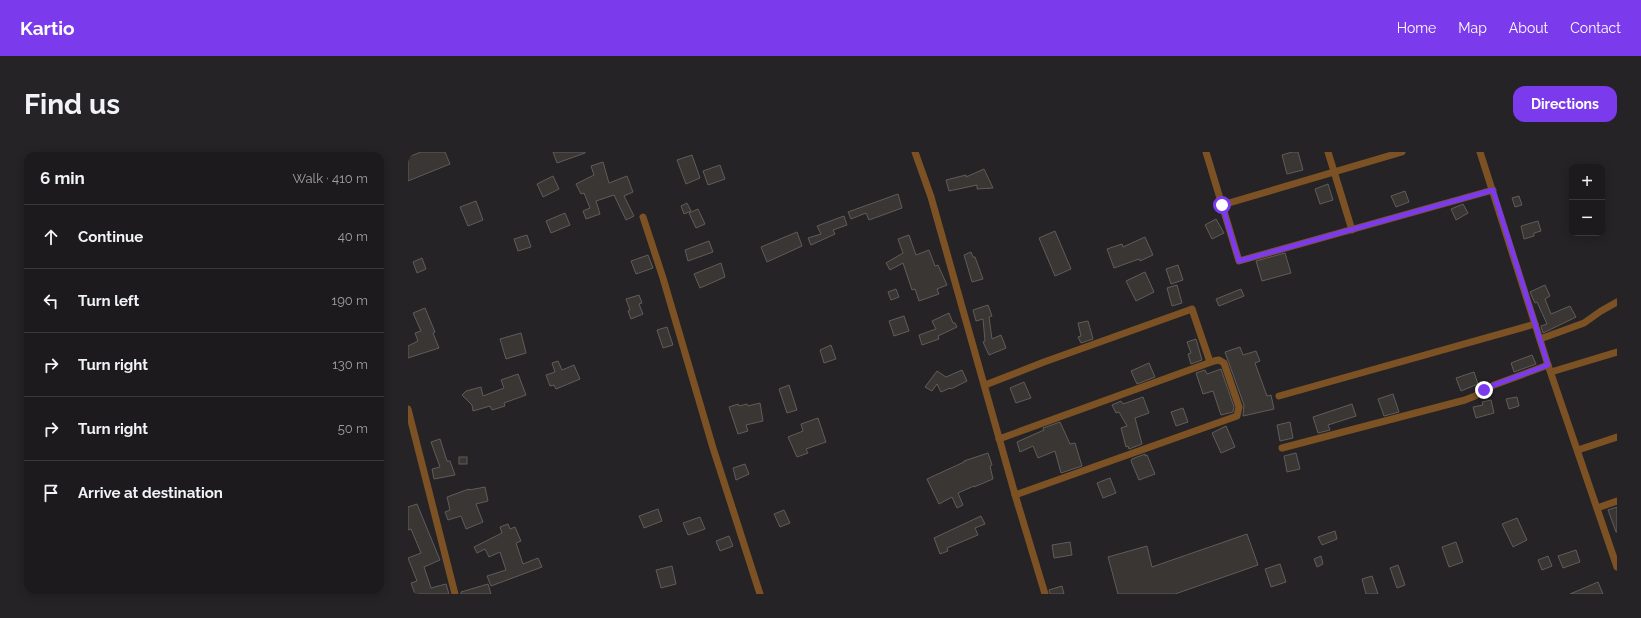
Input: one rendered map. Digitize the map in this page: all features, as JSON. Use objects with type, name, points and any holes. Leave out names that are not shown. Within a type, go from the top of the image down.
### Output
[{"type":"street","points":[[915,152],[931,197],[1015,495],[1045,594]]},
{"type":"street","points":[[1206,152],[1239,261],[1493,190]]},
{"type":"street","points":[[1328,152],[1352,230]]},
{"type":"street","points":[[1222,205],[1402,152]]},
{"type":"street","points":[[1480,152],[1548,365],[1617,564]]},
{"type":"street","points":[[643,217],[663,278],[713,448],[760,594]]},
{"type":"street","points":[[1540,339],[1584,323],[1617,302]]},
{"type":"street","points":[[985,385],[1044,362],[1192,309],[1210,362]]},
{"type":"street","points":[[1279,396],[1535,324]]},
{"type":"street","points":[[1551,372],[1617,352]]},
{"type":"street","points":[[999,439],[1219,360],[1224,363],[1239,407],[1237,416],[1015,495]]},
{"type":"street","points":[[1282,448],[1465,400],[1494,385],[1548,365]]},
{"type":"street","points":[[408,409],[454,594]]},
{"type":"street","points":[[1578,450],[1617,437]]},
{"type":"street","points":[[1597,508],[1617,501]]},
{"type":"building","points":[[421,152],[445,152],[450,164],[408,181],[408,157]]},
{"type":"building","points":[[553,152],[585,152],[585,153],[557,163]]},
{"type":"building","points":[[1298,152],[1303,170],[1287,174],[1282,155]]},
{"type":"building","points":[[692,155],[700,178],[686,184],[677,160]]},
{"type":"building","points":[[603,162],[609,183],[627,176],[633,192],[624,196],[634,216],[626,220],[614,195],[596,201],[600,214],[586,219],[583,211],[590,208],[584,193],[581,194],[576,184],[594,175],[591,166]]},
{"type":"building","points":[[720,165],[725,179],[708,185],[703,171]]},
{"type":"building","points":[[984,169],[993,188],[977,189],[977,185],[949,191],[946,180],[966,175],[966,177]]},
{"type":"building","points":[[553,176],[559,189],[543,197],[537,184]]},
{"type":"building","points":[[1328,184],[1333,200],[1320,204],[1315,189]]},
{"type":"building","points":[[1405,191],[1409,202],[1396,207],[1391,196]]},
{"type":"building","points":[[898,194],[902,208],[869,220],[866,213],[851,219],[848,212]]},
{"type":"building","points":[[1519,196],[1522,205],[1515,207],[1512,198]]},
{"type":"building","points":[[476,201],[483,220],[468,226],[460,207]]},
{"type":"building","points":[[687,203],[691,211],[684,214],[681,206]]},
{"type":"building","points":[[1463,204],[1468,213],[1456,220],[1451,209]]},
{"type":"building","points":[[698,209],[705,224],[696,228],[689,213]]},
{"type":"building","points":[[565,213],[570,225],[551,233],[546,221]]},
{"type":"building","points":[[844,216],[847,225],[833,230],[835,234],[811,245],[808,238],[821,234],[817,226]]},
{"type":"building","points":[[1216,219],[1224,233],[1212,239],[1205,225]]},
{"type":"building","points":[[1538,221],[1541,231],[1534,233],[1534,236],[1524,239],[1521,226]]},
{"type":"building","points":[[1055,231],[1071,269],[1055,276],[1039,238]]},
{"type":"building","points":[[797,232],[802,246],[767,262],[761,247]]},
{"type":"building","points":[[527,235],[531,247],[518,251],[514,239]]},
{"type":"building","points":[[909,235],[916,255],[929,250],[935,266],[938,265],[947,285],[937,289],[939,294],[919,301],[915,289],[912,290],[903,263],[890,270],[886,263],[903,253],[898,239]]},
{"type":"building","points":[[1145,237],[1153,255],[1140,261],[1139,259],[1114,268],[1107,249],[1122,244],[1123,247]]},
{"type":"building","points":[[709,241],[713,252],[688,261],[685,250]]},
{"type":"building","points":[[971,252],[973,257],[975,257],[983,279],[972,282],[964,255]]},
{"type":"building","points":[[1285,253],[1291,273],[1262,281],[1256,261]]},
{"type":"building","points":[[648,255],[653,268],[636,274],[631,261]]},
{"type":"building","points":[[422,258],[426,269],[417,273],[413,262]]},
{"type":"building","points":[[721,263],[725,277],[700,288],[694,274]]},
{"type":"building","points":[[1178,265],[1183,280],[1171,284],[1166,269]]},
{"type":"building","points":[[1145,272],[1154,292],[1136,301],[1126,281]]},
{"type":"building","points":[[1177,285],[1182,303],[1172,306],[1167,288]]},
{"type":"building","points":[[1545,285],[1550,296],[1545,299],[1551,314],[1570,306],[1576,317],[1543,333],[1541,326],[1547,324],[1537,302],[1535,303],[1530,292]]},
{"type":"building","points":[[896,289],[899,297],[891,300],[888,292]]},
{"type":"building","points":[[1241,289],[1244,296],[1219,306],[1216,299]]},
{"type":"building","points":[[639,295],[642,303],[639,304],[643,314],[631,319],[628,311],[630,310],[626,299]]},
{"type":"building","points":[[988,305],[992,316],[989,317],[992,339],[1001,335],[1006,348],[989,355],[983,342],[985,341],[983,319],[976,321],[973,310]]},
{"type":"building","points":[[425,308],[435,332],[433,333],[439,348],[408,358],[408,346],[418,341],[415,333],[421,331],[413,313]]},
{"type":"building","points":[[949,313],[953,323],[955,323],[957,327],[938,336],[939,339],[922,345],[919,335],[936,329],[932,321]]},
{"type":"building","points":[[904,316],[909,331],[894,336],[889,321]]},
{"type":"building","points":[[1088,321],[1093,339],[1081,343],[1078,337],[1081,336],[1078,323]]},
{"type":"building","points":[[667,327],[673,345],[663,348],[657,330]]},
{"type":"building","points":[[521,333],[526,353],[506,359],[500,339]]},
{"type":"building","points":[[1196,339],[1202,360],[1191,364],[1188,354],[1191,353],[1187,342]]},
{"type":"building","points":[[831,345],[836,359],[824,363],[820,350]]},
{"type":"building","points":[[1240,347],[1243,355],[1256,351],[1260,361],[1255,363],[1267,396],[1271,395],[1274,409],[1243,416],[1244,405],[1225,352]]},
{"type":"building","points":[[1532,355],[1536,364],[1514,372],[1511,363]]},
{"type":"building","points":[[558,361],[562,370],[574,365],[580,379],[556,389],[554,385],[550,386],[546,375],[555,372],[552,363]]},
{"type":"building","points":[[1149,363],[1155,377],[1137,384],[1131,371]]},
{"type":"building","points":[[1221,369],[1234,407],[1233,412],[1221,415],[1213,391],[1203,394],[1196,373],[1205,370],[1207,374]]},
{"type":"building","points":[[962,370],[967,381],[951,389],[950,388],[941,392],[937,384],[932,391],[925,387],[937,371],[946,377]]},
{"type":"building","points":[[1474,372],[1478,384],[1461,391],[1456,378]]},
{"type":"building","points":[[518,374],[526,395],[504,403],[505,406],[492,410],[490,406],[473,411],[472,405],[462,395],[466,391],[481,387],[483,396],[504,388],[501,380]]},
{"type":"building","points":[[1024,382],[1031,398],[1016,403],[1010,388]]},
{"type":"building","points":[[789,385],[797,410],[787,413],[779,389]]},
{"type":"building","points":[[1393,394],[1399,412],[1384,416],[1378,399]]},
{"type":"building","points":[[1143,397],[1149,413],[1135,418],[1142,444],[1129,449],[1128,446],[1126,447],[1121,428],[1127,426],[1119,412],[1116,413],[1112,405],[1121,401],[1123,404]]},
{"type":"building","points":[[1517,397],[1519,406],[1509,409],[1506,399]]},
{"type":"building","points":[[1491,400],[1494,413],[1476,418],[1473,407],[1483,405],[1482,402]]},
{"type":"building","points":[[760,403],[763,421],[746,425],[748,431],[738,434],[729,407],[738,404],[739,406],[747,404],[748,406]]},
{"type":"building","points":[[1352,404],[1356,416],[1328,425],[1330,430],[1318,433],[1313,417]]},
{"type":"building","points":[[1183,408],[1188,422],[1176,426],[1171,412]]},
{"type":"building","points":[[818,418],[826,442],[806,449],[808,453],[797,457],[788,437],[803,431],[801,424]]},
{"type":"building","points":[[1060,422],[1070,444],[1075,443],[1082,466],[1061,473],[1055,451],[1038,458],[1033,446],[1020,452],[1017,442],[1044,430],[1043,428]]},
{"type":"building","points":[[1290,422],[1293,438],[1280,441],[1277,425]]},
{"type":"building","points":[[1226,426],[1235,447],[1221,453],[1212,433]]},
{"type":"building","points":[[440,439],[447,461],[450,461],[455,475],[434,479],[432,469],[440,467],[431,442]]},
{"type":"building","points":[[988,453],[992,465],[990,466],[993,479],[958,493],[963,505],[957,508],[952,497],[939,504],[927,479],[964,461]]},
{"type":"building","points":[[1296,453],[1300,469],[1287,472],[1284,456]]},
{"type":"building","points":[[1145,454],[1145,456],[1147,455],[1155,474],[1139,480],[1131,461],[1132,459]]},
{"type":"building","points":[[459,457],[467,457],[467,464],[459,464]]},
{"type":"building","points":[[745,464],[749,474],[736,480],[733,468]]},
{"type":"building","points":[[1110,478],[1116,493],[1103,498],[1097,483]]},
{"type":"building","points":[[485,487],[488,501],[476,504],[483,522],[466,529],[461,516],[448,520],[445,512],[450,510],[447,497],[469,489]]},
{"type":"building","points":[[417,504],[440,560],[424,567],[431,588],[446,584],[449,594],[415,594],[411,583],[417,581],[408,558],[421,553],[411,529],[408,530],[408,507]]},
{"type":"building","points":[[1617,507],[1617,532],[1616,532],[1608,510]]},
{"type":"building","points":[[658,509],[662,521],[644,528],[639,516]]},
{"type":"building","points":[[784,510],[790,523],[780,527],[774,514]]},
{"type":"building","points":[[981,516],[985,524],[975,528],[978,535],[947,548],[948,551],[940,554],[934,538]]},
{"type":"building","points":[[700,517],[705,529],[688,535],[683,523]]},
{"type":"building","points":[[1517,518],[1527,540],[1513,547],[1502,524]]},
{"type":"building","points":[[508,524],[510,529],[515,527],[521,541],[516,543],[523,564],[538,558],[542,567],[491,586],[487,576],[506,570],[500,552],[489,557],[485,549],[477,553],[474,547],[502,533],[500,527]]},
{"type":"building","points":[[1335,531],[1337,539],[1322,545],[1318,537]]},
{"type":"building","points":[[1247,534],[1258,565],[1175,594],[1118,594],[1108,557],[1147,546],[1152,567]]},
{"type":"building","points":[[729,536],[733,546],[720,551],[716,541]]},
{"type":"building","points":[[1070,542],[1072,555],[1054,558],[1052,545]]},
{"type":"building","points":[[1456,542],[1463,562],[1449,567],[1442,547]]},
{"type":"building","points":[[1576,550],[1580,562],[1563,568],[1558,556]]},
{"type":"building","points":[[1321,556],[1323,564],[1317,567],[1314,559]]},
{"type":"building","points":[[1548,556],[1552,566],[1542,570],[1538,560]]},
{"type":"building","points":[[1280,564],[1286,582],[1271,587],[1265,569]]},
{"type":"building","points":[[1398,565],[1405,585],[1397,588],[1390,568]]},
{"type":"building","points":[[672,566],[676,584],[661,588],[656,570]]},
{"type":"building","points":[[1372,576],[1378,594],[1366,594],[1362,579]]},
{"type":"building","points":[[1598,582],[1603,594],[1570,594]]},
{"type":"building","points":[[488,584],[491,594],[461,594],[461,592]]},
{"type":"building","points":[[1062,586],[1064,594],[1050,594],[1049,590]]},
{"type":"route","points":[[1222,205],[1239,261],[1493,190],[1548,365],[1484,390]]}]
